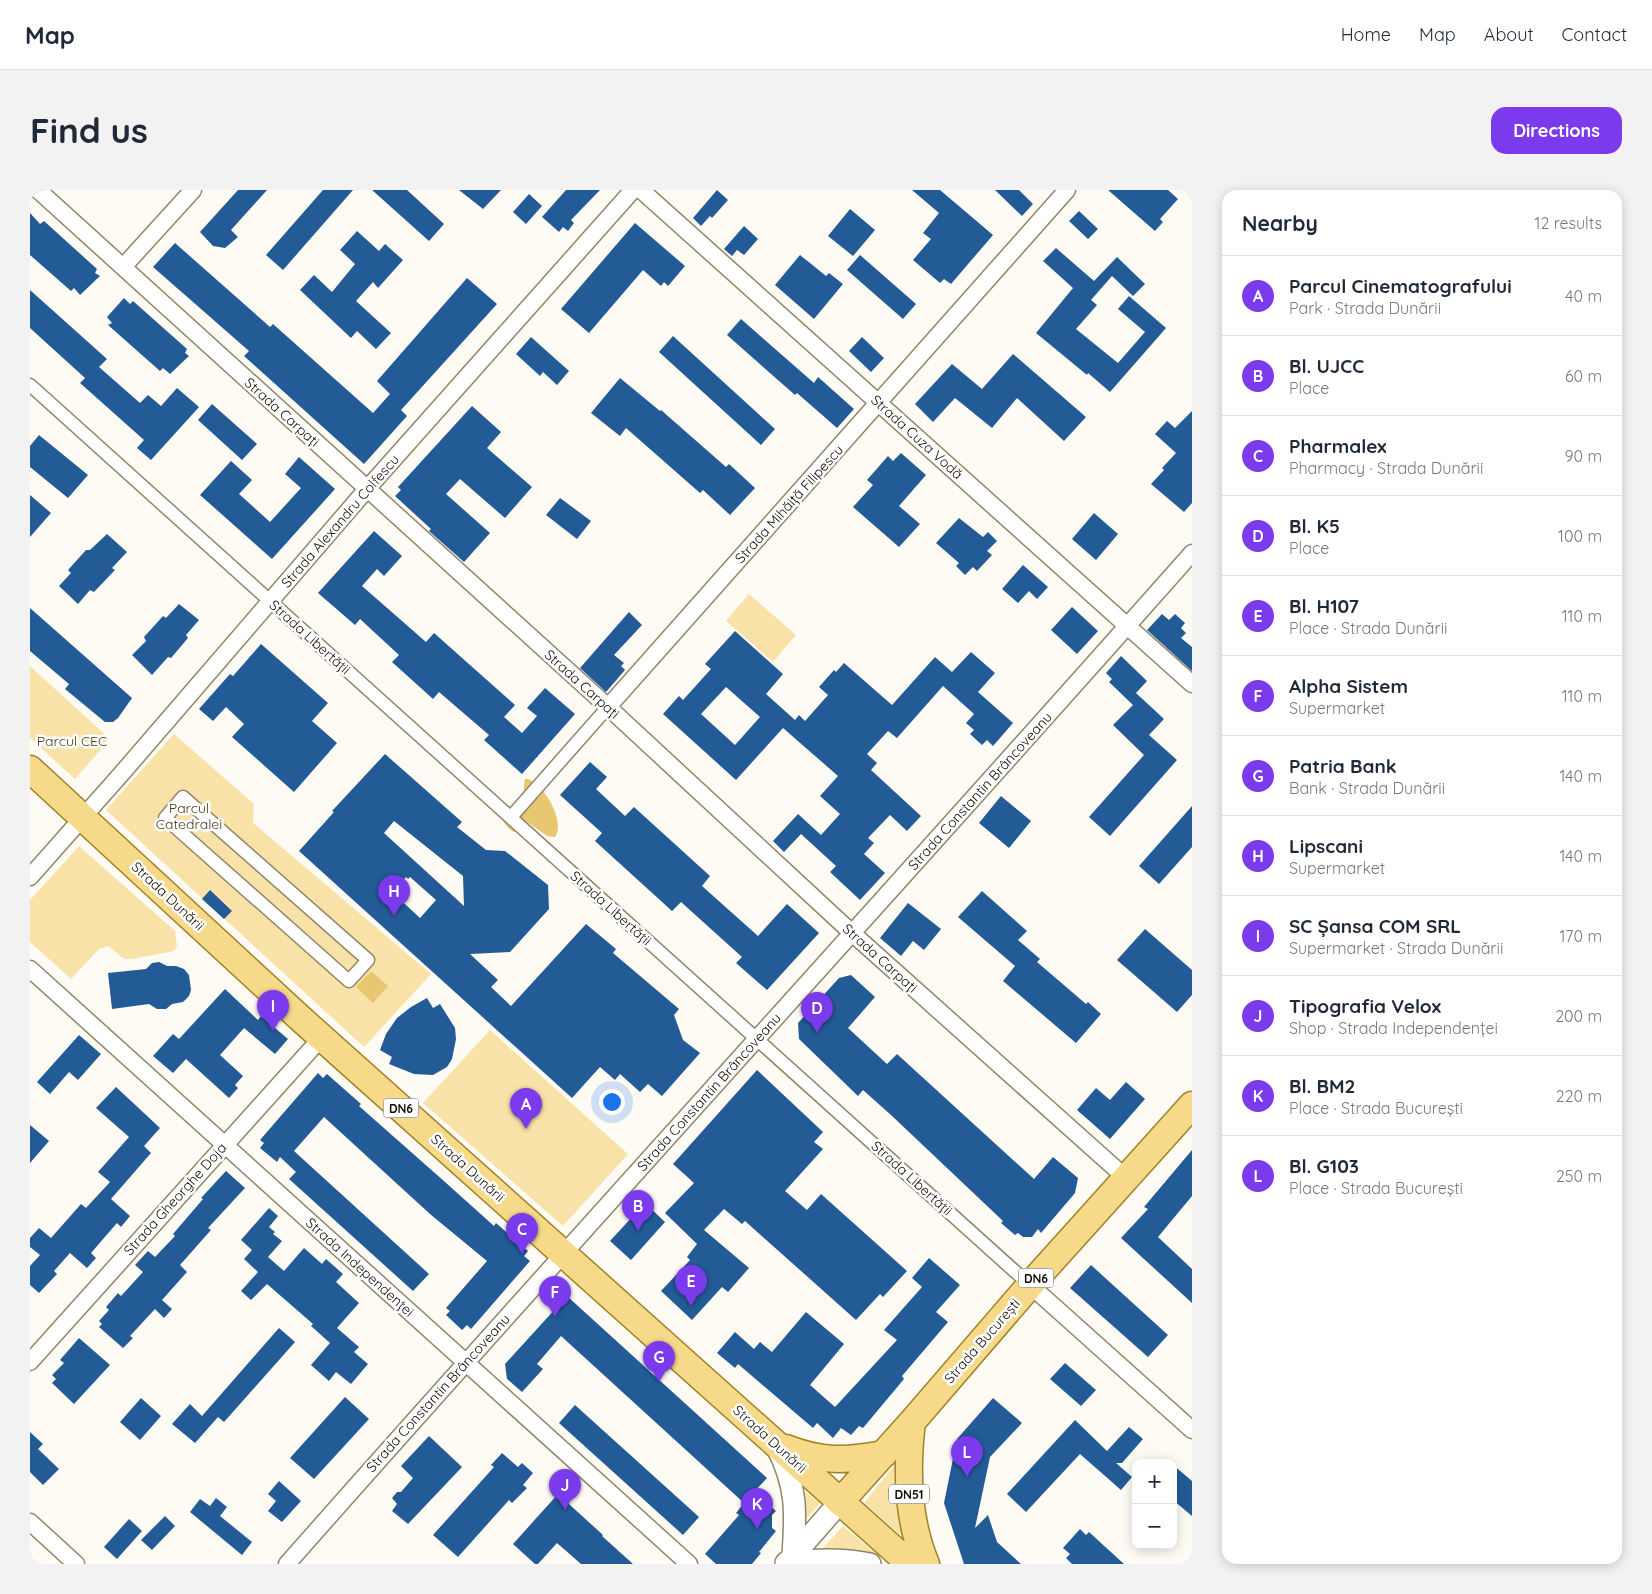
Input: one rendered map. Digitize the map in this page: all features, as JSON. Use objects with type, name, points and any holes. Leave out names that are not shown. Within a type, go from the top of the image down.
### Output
[{"type":"main road","name":"Strada Dunării","points":[[30,768],[322,1037],[910,1564]]},
{"type":"main road","name":"Strada București","points":[[840,1502],[1030,1285],[1192,1105]]},
{"type":"main road","name":"DN51","points":[[912,1422],[909,1470],[910,1499],[918,1543],[926,1564]]},
{"type":"main road","name":"DN6","points":[[776,1444],[800,1454],[828,1460],[856,1460],[884,1454]]},
{"type":"street","name":"Strada Carpați","points":[[38,190],[608,708],[852,933],[1126,1178]]},
{"type":"street","points":[[123,267],[193,190]]},
{"type":"street","name":"Strada Alexandru Colfescu","points":[[30,877],[367,489],[633,190]]},
{"type":"street","name":"Strada Cuza Vodă","points":[[641,190],[1192,684]]},
{"type":"street","name":"Strada Mihăiță Filipescu","points":[[511,817],[1066,190]]},
{"type":"street","name":"Strada Libertății","points":[[30,386],[1192,1430]]},
{"type":"street","name":"Strada Constantin Brâncoveanu","points":[[287,1564],[1192,553]]},
{"type":"street","points":[[184,797],[368,960],[349,982],[165,818],[184,797]]},
{"type":"street","name":"Strada Independenței","points":[[30,969],[690,1564]]},
{"type":"street","name":"Strada Gheorghe Doja","points":[[30,1362],[322,1037]]},
{"type":"street","points":[[776,1444],[786,1464],[794,1494],[795,1523],[788,1561],[825,1559],[870,1564]]},
{"type":"street","name":"Strada București","points":[[788,1561],[840,1502]]},
{"type":"street","points":[[30,1522],[76,1564]]},
{"type":"green space","points":[[749,594],[796,635],[773,662],[726,621]]},
{"type":"green space","name":"Parcul CEC","points":[[30,666],[110,739],[75,779],[30,738]]},
{"type":"green space","name":"Parcul Catedralei","points":[[174,734],[254,804],[253,823],[431,974],[364,1047],[106,810]]},
{"type":"green space","points":[[79,846],[175,931],[177,946],[174,951],[124,959],[108,946],[99,949],[71,979],[30,942],[30,900]]},
{"type":"green space","points":[[490,1030],[628,1154],[563,1226],[423,1103]]},
{"type":"green space","points":[[901,1457],[911,1544],[864,1503]]},
{"type":"green space","points":[[794,1483],[820,1503],[801,1525]]},
{"type":"green space","points":[[843,1526],[879,1556],[821,1550]]},
{"type":"shaded area","points":[[525,779],[541,788],[552,804],[558,822],[558,830],[555,837],[547,836],[526,821],[523,821],[517,831],[514,832],[503,821],[501,816],[524,804]]},
{"type":"shaded area","points":[[371,971],[388,986],[373,1003],[356,987]]},
{"type":"building","points":[[238,190],[267,190],[231,230],[238,237],[225,248],[213,246],[200,232]]},
{"type":"building","points":[[323,190],[353,190],[283,270],[266,255]]},
{"type":"building","points":[[372,190],[407,190],[444,224],[429,241]]},
{"type":"building","points":[[459,190],[501,190],[483,209]]},
{"type":"building","points":[[566,190],[600,190],[571,220],[574,223],[568,231],[563,227],[559,232],[542,217]]},
{"type":"building","points":[[717,190],[728,200],[712,218],[710,216],[701,226],[693,218]]},
{"type":"building","points":[[912,190],[940,190],[993,235],[951,284],[944,279],[940,283],[913,260],[931,239],[923,233],[939,213]]},
{"type":"building","points":[[995,190],[1019,190],[1033,204],[1022,216]]},
{"type":"building","points":[[1108,190],[1168,190],[1178,199],[1160,219],[1163,222],[1155,231]]},
{"type":"building","points":[[529,194],[542,206],[526,224],[513,212]]},
{"type":"building","points":[[850,209],[875,230],[853,256],[828,236]]},
{"type":"building","points":[[1079,211],[1098,229],[1088,239],[1069,221]]},
{"type":"building","points":[[30,213],[40,224],[44,221],[97,269],[95,273],[100,276],[80,295],[74,288],[71,291],[30,255]]},
{"type":"building","points":[[635,223],[685,266],[668,286],[664,282],[661,286],[643,270],[589,333],[561,309]]},
{"type":"building","points":[[744,226],[758,239],[744,255],[737,250],[732,256],[724,249]]},
{"type":"building","points":[[357,231],[379,251],[385,244],[403,260],[378,288],[373,282],[356,301],[391,333],[376,349],[357,331],[351,338],[300,290],[314,275],[332,292],[355,264],[340,250]]},
{"type":"building","points":[[175,243],[270,327],[273,324],[373,413],[390,394],[377,381],[467,278],[497,304],[401,410],[407,416],[364,464],[244,356],[249,351],[153,267]]},
{"type":"building","points":[[1056,248],[1094,281],[1117,257],[1145,284],[1133,296],[1112,276],[1091,300],[1097,305],[1076,329],[1118,363],[1145,332],[1118,309],[1129,296],[1166,328],[1110,392],[1036,333],[1073,288],[1043,261]]},
{"type":"building","points":[[800,255],[826,276],[829,273],[843,284],[814,319],[775,285]]},
{"type":"building","points":[[860,255],[916,304],[903,319],[847,270]]},
{"type":"building","points":[[30,290],[107,359],[99,367],[140,403],[148,395],[161,406],[177,388],[199,407],[151,460],[137,448],[144,440],[80,383],[85,378],[30,328]]},
{"type":"building","points":[[124,298],[130,304],[133,301],[187,349],[185,353],[189,356],[170,374],[163,368],[160,371],[108,325],[112,323],[107,317]]},
{"type":"building","points":[[741,319],[814,383],[818,377],[854,409],[837,428],[797,393],[795,395],[727,335]]},
{"type":"building","points":[[673,336],[775,429],[761,445],[659,352]]},
{"type":"building","points":[[531,337],[569,371],[557,385],[543,372],[540,376],[516,354]]},
{"type":"building","points":[[862,337],[884,358],[871,372],[849,351]]},
{"type":"building","points":[[1013,354],[1086,417],[1064,441],[1017,398],[992,428],[955,398],[933,422],[915,404],[952,364],[982,389]]},
{"type":"building","points":[[620,378],[661,410],[726,467],[729,464],[755,488],[730,515],[703,490],[700,493],[626,428],[620,436],[591,413]]},
{"type":"building","points":[[212,404],[257,444],[242,460],[198,420]]},
{"type":"building","points":[[472,406],[501,432],[487,448],[532,487],[505,518],[460,479],[446,494],[490,533],[464,562],[429,531],[431,529],[395,496],[401,490],[398,487]]},
{"type":"building","points":[[1192,411],[1192,503],[1184,512],[1151,484],[1176,453],[1155,434],[1167,421],[1175,428]]},
{"type":"building","points":[[39,435],[88,475],[68,498],[30,467],[30,446]]},
{"type":"building","points":[[901,453],[926,475],[899,506],[920,524],[899,547],[853,507],[873,485],[867,480],[888,456],[893,461]]},
{"type":"building","points":[[299,457],[335,489],[272,559],[200,495],[231,461],[252,480],[239,494],[270,522],[301,488],[285,474]]},
{"type":"building","points":[[30,495],[51,513],[30,537]]},
{"type":"building","points":[[560,498],[591,521],[577,539],[546,515]]},
{"type":"building","points":[[1094,513],[1118,534],[1096,560],[1072,539]]},
{"type":"building","points":[[959,518],[983,537],[988,532],[997,541],[987,551],[992,555],[977,571],[973,567],[965,575],[956,566],[959,563],[936,543]]},
{"type":"building","points":[[374,531],[402,556],[384,576],[377,569],[362,586],[426,642],[434,633],[515,705],[504,717],[522,733],[537,716],[527,708],[545,688],[575,714],[522,774],[484,740],[489,735],[439,692],[433,699],[392,662],[399,655],[360,619],[355,625],[318,593]]},
{"type":"building","points":[[107,534],[127,552],[112,568],[115,570],[94,592],[90,590],[78,604],[59,586],[71,573],[68,570],[86,550],[90,550]]},
{"type":"building","points":[[1023,565],[1048,587],[1037,599],[1029,591],[1018,603],[1002,589]]},
{"type":"building","points":[[179,604],[199,620],[186,635],[188,638],[171,658],[168,657],[152,675],[132,655],[146,641],[144,637],[163,616],[166,618]]},
{"type":"building","points":[[1072,607],[1098,631],[1077,654],[1051,630]]},
{"type":"building","points":[[30,608],[132,698],[113,722],[105,722],[65,689],[69,684],[30,651]]},
{"type":"building","points":[[629,612],[642,625],[614,655],[624,663],[621,666],[625,670],[606,692],[580,668]]},
{"type":"building","points":[[1162,614],[1169,620],[1175,614],[1185,623],[1181,628],[1186,633],[1181,638],[1192,647],[1192,671],[1147,630]]},
{"type":"building","points":[[735,631],[783,674],[766,694],[795,720],[799,715],[805,721],[828,695],[819,687],[834,670],[836,672],[844,663],[892,705],[935,657],[952,672],[971,652],[995,673],[978,692],[1013,723],[993,746],[987,740],[982,745],[970,734],[974,730],[966,723],[974,714],[943,686],[897,738],[888,731],[867,754],[877,763],[871,770],[921,816],[907,831],[890,815],[868,838],[874,843],[864,854],[885,873],[860,900],[830,872],[836,866],[801,834],[784,852],[773,841],[798,814],[821,835],[840,814],[820,796],[838,776],[783,728],[736,780],[663,714],[679,696],[683,700],[711,669],[705,664]],"holes":[[[726,687],[760,717],[735,745],[701,714]]]},
{"type":"building","points":[[261,644],[328,703],[312,721],[337,743],[294,792],[232,737],[244,724],[226,707],[213,721],[199,709],[230,674],[233,676]]},
{"type":"building","points":[[1121,656],[1147,681],[1136,693],[1164,719],[1149,735],[1177,760],[1110,836],[1089,817],[1144,755],[1113,725],[1133,705],[1109,682],[1112,679],[1106,673]]},
{"type":"building","points":[[385,754],[462,822],[457,827],[486,850],[505,851],[548,885],[549,909],[510,952],[470,954],[498,980],[491,987],[511,1006],[586,924],[616,949],[613,953],[679,1009],[674,1015],[683,1040],[700,1053],[662,1096],[648,1084],[640,1092],[620,1074],[615,1080],[600,1067],[572,1098],[299,851],[334,812],[332,811]],"holes":[[[394,821],[463,876],[464,906],[384,833]],[[406,877],[408,879],[410,877],[436,900],[420,918],[392,892]]]},
{"type":"building","points":[[590,762],[607,777],[596,789],[625,816],[634,807],[710,876],[702,886],[758,936],[787,904],[819,933],[767,990],[736,963],[742,957],[681,902],[672,911],[595,841],[602,833],[560,795]]},
{"type":"building","points":[[1001,796],[1031,821],[1009,848],[979,823]]},
{"type":"building","points":[[1192,806],[1192,847],[1159,884],[1139,866]]},
{"type":"building","points":[[210,890],[232,911],[224,919],[202,899]]},
{"type":"building","points":[[982,891],[1027,931],[1018,940],[1040,959],[1037,962],[1086,1004],[1088,1002],[1101,1014],[1076,1043],[1003,981],[1015,966],[958,917]]},
{"type":"building","points":[[908,903],[941,929],[924,950],[913,941],[901,956],[880,938]]},
{"type":"building","points":[[1145,929],[1192,970],[1192,995],[1177,1012],[1117,960]]},
{"type":"building","points":[[159,962],[167,966],[176,966],[184,969],[189,975],[191,990],[189,996],[183,1002],[172,1004],[166,1009],[157,1009],[149,1004],[112,1009],[108,973],[146,969],[152,963]]},
{"type":"building","points":[[851,975],[875,997],[848,1028],[887,1064],[897,1054],[1034,1179],[1053,1157],[1078,1178],[1075,1193],[1041,1233],[1038,1229],[1032,1237],[1023,1237],[1018,1233],[1015,1235],[1001,1223],[1003,1221],[891,1115],[863,1090],[858,1096],[799,1039],[798,1023],[839,978]]},
{"type":"building","points":[[225,989],[258,1020],[261,1016],[288,1039],[275,1054],[244,1028],[220,1055],[243,1076],[235,1085],[238,1088],[229,1098],[186,1059],[173,1073],[153,1056],[173,1034],[179,1039]]},
{"type":"building","points":[[427,998],[433,1008],[440,1004],[455,1028],[456,1039],[452,1059],[447,1067],[433,1075],[414,1074],[389,1064],[392,1057],[380,1050],[386,1034],[397,1018]]},
{"type":"building","points":[[79,1035],[101,1054],[78,1080],[69,1072],[50,1094],[37,1082]]},
{"type":"building","points":[[757,1070],[823,1132],[814,1142],[823,1149],[785,1191],[807,1210],[821,1194],[907,1271],[883,1297],[880,1294],[856,1320],[745,1221],[742,1224],[724,1209],[704,1230],[749,1268],[728,1292],[722,1287],[692,1320],[661,1291],[690,1260],[687,1257],[697,1244],[665,1213],[694,1183],[673,1164]]},
{"type":"building","points":[[318,1073],[323,1078],[327,1074],[361,1104],[359,1106],[494,1226],[496,1223],[528,1251],[524,1256],[530,1261],[471,1329],[467,1325],[462,1330],[446,1315],[450,1311],[446,1308],[487,1261],[430,1214],[324,1117],[294,1151],[429,1274],[413,1291],[289,1179],[296,1172],[280,1157],[277,1162],[260,1148],[264,1143],[260,1140]]},
{"type":"building","points":[[1126,1082],[1145,1099],[1110,1139],[1077,1110],[1096,1088],[1110,1100]]},
{"type":"building","points":[[116,1087],[160,1128],[144,1146],[151,1153],[111,1199],[130,1216],[121,1227],[117,1223],[91,1253],[96,1258],[87,1268],[70,1253],[54,1271],[57,1274],[39,1293],[30,1285],[30,1266],[40,1255],[30,1247],[30,1238],[39,1228],[51,1238],[81,1204],[86,1208],[110,1182],[98,1172],[129,1137],[96,1108]]},
{"type":"building","points":[[30,1125],[49,1141],[30,1163]]},
{"type":"building","points":[[1192,1150],[1192,1196],[1158,1237],[1192,1269],[1192,1303],[1121,1238],[1148,1209],[1144,1207]]},
{"type":"building","points":[[226,1171],[245,1188],[208,1228],[211,1230],[180,1265],[187,1272],[162,1300],[172,1309],[164,1318],[155,1309],[130,1336],[133,1338],[123,1348],[99,1327],[102,1324],[99,1321],[109,1310],[106,1307],[118,1293],[121,1296],[143,1272],[135,1265],[148,1251],[155,1257],[175,1236],[173,1234],[203,1199],[201,1198]]},
{"type":"building","points":[[645,1203],[665,1222],[631,1260],[610,1241]]},
{"type":"building","points":[[269,1208],[278,1216],[269,1227],[275,1232],[273,1234],[282,1241],[268,1257],[284,1271],[304,1248],[322,1264],[326,1259],[343,1274],[336,1282],[359,1303],[337,1328],[359,1347],[354,1352],[368,1364],[351,1384],[336,1372],[329,1381],[311,1365],[330,1343],[311,1326],[313,1324],[267,1284],[251,1300],[241,1291],[258,1272],[244,1259],[252,1250],[241,1240]]},
{"type":"building","points":[[929,1258],[960,1285],[936,1312],[948,1322],[902,1376],[904,1379],[863,1428],[859,1426],[851,1435],[841,1428],[833,1438],[817,1423],[813,1428],[738,1364],[735,1368],[717,1353],[735,1332],[754,1349],[760,1342],[772,1352],[806,1312],[844,1344],[810,1385],[835,1407],[897,1340],[884,1330],[922,1287],[912,1278]]},
{"type":"building","points":[[1091,1265],[1168,1335],[1148,1357],[1070,1288]]},
{"type":"building","points":[[567,1296],[767,1478],[754,1492],[776,1511],[772,1515],[772,1528],[776,1531],[752,1564],[716,1564],[705,1554],[739,1515],[736,1513],[744,1503],[561,1336],[537,1364],[543,1369],[522,1392],[507,1379],[505,1364]]},
{"type":"building","points":[[279,1328],[295,1342],[224,1422],[218,1417],[195,1443],[172,1424],[190,1404],[202,1416]]},
{"type":"building","points":[[79,1338],[110,1365],[74,1404],[52,1383],[56,1379],[52,1375],[64,1363],[60,1360]]},
{"type":"building","points":[[1065,1363],[1096,1390],[1081,1406],[1050,1379]]},
{"type":"building","points":[[345,1397],[369,1419],[314,1479],[290,1458]]},
{"type":"building","points":[[141,1398],[161,1416],[140,1440],[120,1422]]},
{"type":"building","points":[[993,1398],[1022,1423],[990,1457],[975,1528],[988,1515],[997,1542],[1021,1564],[964,1564],[944,1503],[957,1439]]},
{"type":"building","points":[[575,1405],[699,1517],[683,1535],[559,1423]]},
{"type":"building","points":[[1075,1420],[1107,1451],[1129,1427],[1143,1439],[1122,1463],[1116,1463],[1132,1477],[1121,1490],[1080,1454],[1026,1512],[1007,1494]]},
{"type":"building","points":[[30,1432],[43,1444],[38,1449],[59,1469],[43,1485],[30,1472]]},
{"type":"building","points":[[429,1436],[462,1467],[408,1524],[392,1511],[397,1504],[392,1498],[397,1492],[401,1492],[413,1478],[401,1466]]},
{"type":"building","points":[[502,1453],[518,1467],[522,1463],[533,1473],[523,1485],[527,1488],[512,1503],[509,1500],[458,1557],[433,1535],[494,1467],[491,1465]]},
{"type":"building","points":[[1177,1468],[1192,1481],[1192,1516],[1177,1503]]},
{"type":"building","points":[[279,1481],[301,1501],[282,1522],[268,1511],[276,1501],[268,1494]]},
{"type":"building","points":[[558,1494],[633,1564],[581,1564],[557,1543],[538,1564],[535,1564],[513,1544]]},
{"type":"building","points":[[216,1498],[227,1507],[220,1516],[252,1542],[242,1555],[190,1512],[200,1499],[210,1506]]},
{"type":"building","points":[[165,1516],[175,1526],[152,1550],[141,1540]]},
{"type":"building","points":[[129,1519],[142,1531],[117,1559],[104,1547]]},
{"type":"building","points":[[1080,1529],[1086,1535],[1089,1532],[1124,1564],[1072,1564],[1066,1558],[1070,1554],[1063,1548]]},
{"type":"place","name":"Lipscani","points":[[394,916]]},
{"type":"place","name":"SC Șansa COM SRL","points":[[273,1031]]},
{"type":"place","name":"Bl. K5","points":[[817,1033]]},
{"type":"place","name":"Parcul Cinematografului","points":[[526,1129]]},
{"type":"place","name":"Bl. UJCC","points":[[638,1231]]},
{"type":"place","name":"Pharmalex","points":[[522,1254]]},
{"type":"place","name":"Bl. H107","points":[[691,1306]]},
{"type":"place","name":"Alpha Sistem","points":[[555,1317]]},
{"type":"place","name":"Patria Bank","points":[[659,1382]]},
{"type":"place","name":"Bl. G103","points":[[967,1477]]},
{"type":"place","name":"Tipografia Velox","points":[[565,1510]]},
{"type":"place","name":"Bl. BM2","points":[[757,1529]]}]
